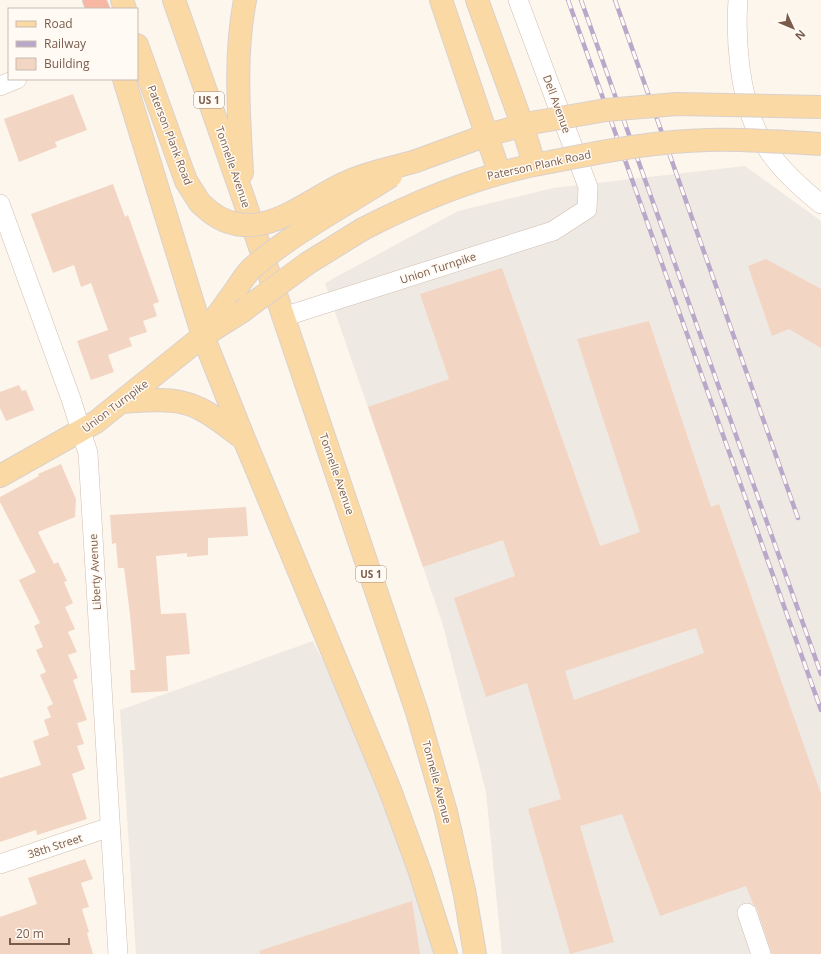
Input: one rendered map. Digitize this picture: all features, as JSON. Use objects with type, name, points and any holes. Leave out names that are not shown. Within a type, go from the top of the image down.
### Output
[{"type":"main road","name":"Tonnelle Avenue","points":[[174,0],[244,200],[398,653],[432,761],[454,848],[476,954]]},
{"type":"main road","points":[[244,200],[238,92],[238,44],[245,0]]},
{"type":"main road","points":[[441,0],[499,172]]},
{"type":"main road","points":[[477,0],[530,123],[542,163]]},
{"type":"main road","name":"Paterson Plank Road","points":[[138,48],[186,181],[200,204],[226,223],[240,226],[262,224],[291,212],[346,182],[416,161],[487,135],[530,123],[606,110],[676,104],[821,107]]},
{"type":"main road","points":[[124,80],[203,336],[244,439],[388,784],[420,872],[446,954]]},
{"type":"main road","name":"Paterson Plank Road","points":[[203,336],[241,312],[308,264],[363,229],[407,206],[448,189],[499,172],[618,149],[688,141],[709,140],[821,144]]},
{"type":"main road","name":"Paterson Plank Road","points":[[203,336],[250,269],[326,216],[416,161]]},
{"type":"main road","name":"Union Turnpike","points":[[0,476],[82,431],[123,402],[203,336]]},
{"type":"main road","points":[[123,402],[164,400],[188,404],[201,409],[244,439]]},
{"type":"street","name":"Dell Avenue","points":[[518,0],[588,188],[587,209]]},
{"type":"street","points":[[738,0],[737,36],[740,61],[751,115],[757,132],[783,170],[821,204]]},
{"type":"street","points":[[0,86],[15,80]]},
{"type":"street","name":"Liberty Avenue","points":[[0,204],[82,431],[88,453],[118,954]]},
{"type":"street","name":"Union Turnpike","points":[[284,317],[553,231],[587,209]]},
{"type":"street","name":"38th Street","points":[[0,864],[110,827]]},
{"type":"street","points":[[747,913],[761,954]]},
{"type":"shaded area","points":[[745,166],[821,221],[821,954],[502,954],[486,792],[442,622],[325,283],[458,211],[553,188]]},
{"type":"shaded area","points":[[313,641],[398,811],[451,954],[136,954],[120,710]]},
{"type":"building","points":[[73,94],[87,130],[55,142],[57,147],[19,162],[4,119]]},
{"type":"building","points":[[113,184],[125,217],[128,215],[159,302],[153,304],[157,316],[143,321],[147,332],[129,338],[132,346],[108,355],[114,372],[91,380],[77,341],[108,330],[91,283],[81,287],[74,265],[53,273],[31,214]]},
{"type":"building","points":[[766,259],[821,289],[821,348],[789,329],[772,336],[748,266]]},
{"type":"building","points":[[502,268],[600,546],[640,532],[577,339],[649,321],[711,507],[719,504],[821,794],[821,954],[772,954],[757,909],[753,904],[746,886],[660,916],[622,814],[580,826],[614,942],[570,954],[528,809],[561,799],[527,683],[486,697],[454,598],[515,576],[503,540],[423,567],[368,407],[449,379],[420,294]],"holes":[[[696,628],[704,653],[574,700],[565,671]]]},
{"type":"building","points":[[19,385],[22,391],[26,390],[34,410],[6,421],[0,408],[0,392]]},
{"type":"building","points":[[61,464],[76,499],[75,517],[38,532],[54,564],[58,562],[67,581],[64,582],[73,603],[65,607],[75,629],[68,632],[77,652],[68,655],[78,678],[73,680],[87,720],[77,723],[84,744],[77,746],[85,769],[72,774],[87,819],[37,835],[36,830],[0,842],[0,778],[41,765],[33,741],[49,735],[44,720],[51,717],[47,707],[53,704],[40,675],[46,672],[36,650],[43,647],[34,626],[40,623],[19,580],[36,572],[0,502],[0,497],[39,476],[38,474]]},
{"type":"building","points":[[246,507],[248,536],[208,538],[208,555],[187,557],[187,553],[156,556],[161,614],[186,613],[190,654],[166,656],[168,691],[131,693],[130,670],[135,670],[130,614],[124,568],[118,568],[116,543],[112,544],[110,515]]},
{"type":"building","points":[[85,859],[93,879],[81,883],[89,907],[82,909],[89,932],[87,933],[93,954],[0,954],[0,917],[37,904],[28,878]]},
{"type":"building","points":[[412,901],[420,954],[260,954],[259,951]]},
{"type":"railway","points":[[568,0],[821,710]]},
{"type":"railway","points":[[581,0],[821,674]]},
{"type":"railway","points":[[615,0],[798,518]]}]
